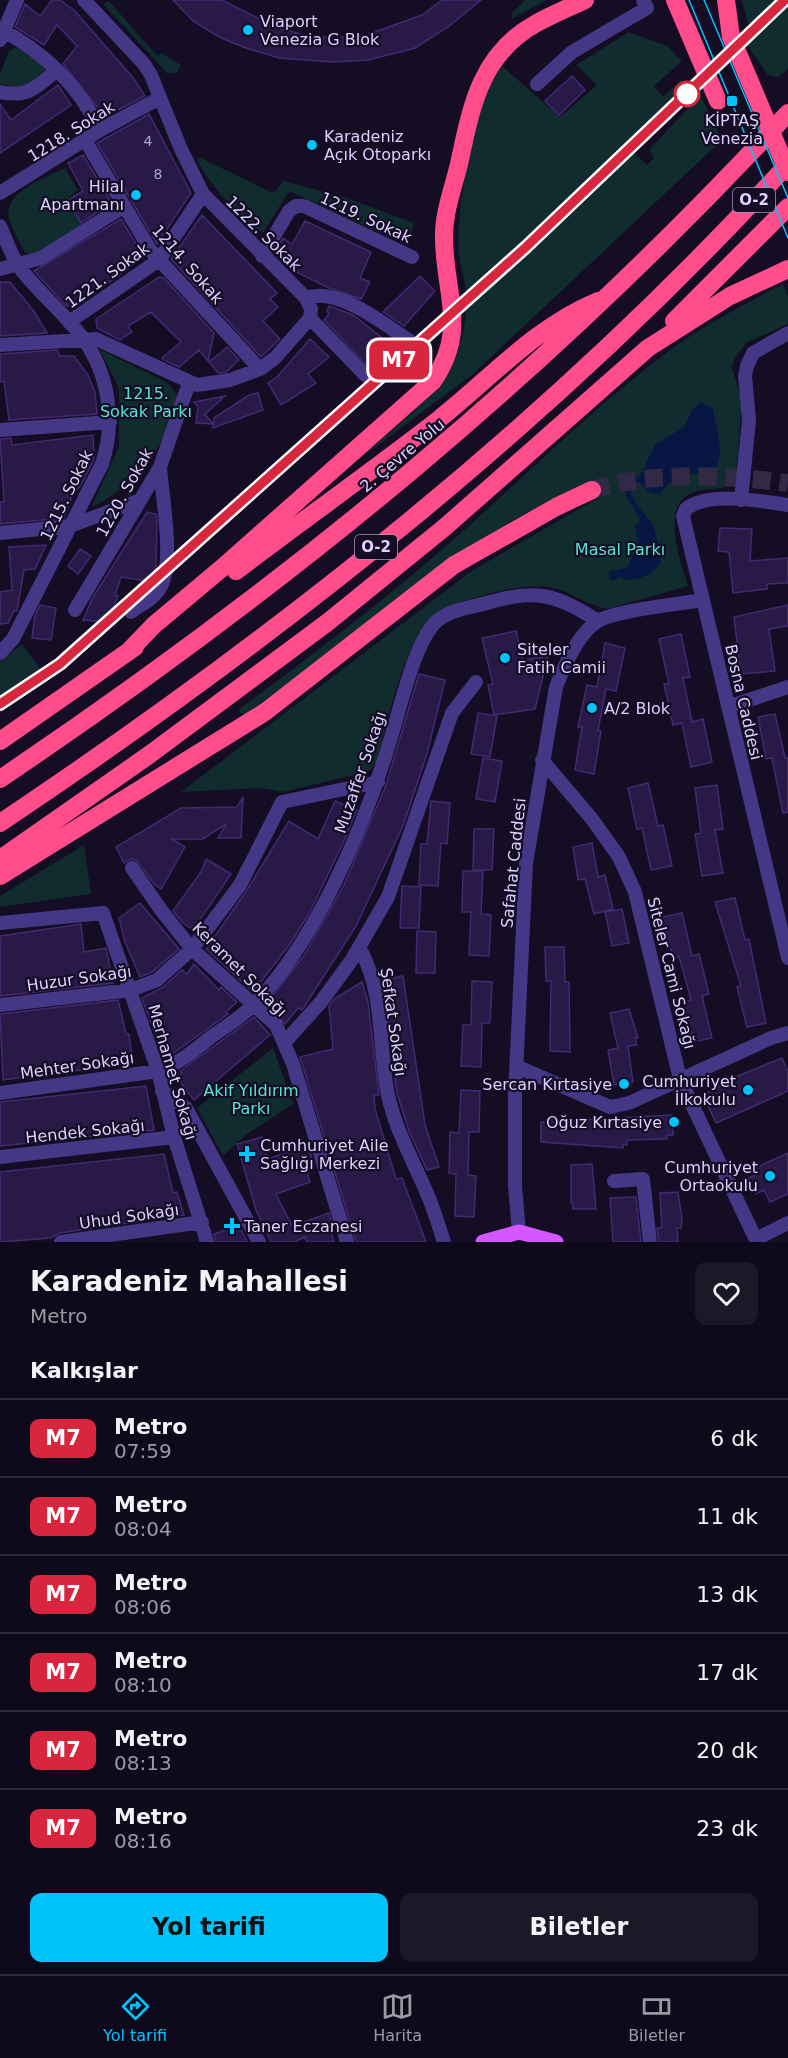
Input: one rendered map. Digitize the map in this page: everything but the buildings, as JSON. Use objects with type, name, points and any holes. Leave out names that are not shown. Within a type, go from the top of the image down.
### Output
[{"type":"highway","points":[[127,653],[154,625],[222,568],[433,381],[446,361],[453,337],[454,317],[444,227],[475,94],[491,65],[525,31],[585,0]]},
{"type":"highway","points":[[675,0],[718,100]]},
{"type":"highway","points":[[726,0],[731,37],[788,172]]},
{"type":"highway","name":"2. Çevre Yolu","points":[[0,779],[115,701],[303,562],[475,419],[610,295],[788,113]]},
{"type":"highway","name":"O-2","points":[[0,823],[207,678],[432,501],[553,396],[721,234],[788,165]]},
{"type":"highway","points":[[721,234],[752,214],[788,182]]},
{"type":"highway","points":[[0,859],[149,755],[328,622],[470,506],[648,348],[788,207]]},
{"type":"highway","points":[[648,348],[730,296],[788,269]]},
{"type":"highway","points":[[0,741],[127,653],[437,421],[538,334],[573,311],[610,295]]},
{"type":"highway","points":[[0,876],[264,712],[454,565],[556,507],[592,490]]},
{"type":"main road","points":[[717,0],[731,37]]},
{"type":"main road","points":[[483,1242],[519,1232],[556,1242]]},
{"type":"street","points":[[17,0],[1,33],[37,52],[57,70],[80,94],[100,130]]},
{"type":"street","name":"1222. Sokak","points":[[84,0],[144,64],[203,194],[306,298]]},
{"type":"street","points":[[537,84],[572,52],[647,8],[643,0]]},
{"type":"street","points":[[0,92],[19,95],[31,91],[57,70]]},
{"type":"street","name":"1218. Sokak","points":[[0,194],[100,130],[160,98]]},
{"type":"street","name":"1214. Sokak","points":[[86,140],[142,240],[260,369]]},
{"type":"street","name":"1221. Sokak","points":[[69,322],[159,260],[203,194]]},
{"type":"street","name":"1219. Sokak","points":[[262,256],[289,212],[296,206],[313,210],[412,257]]},
{"type":"street","points":[[0,268],[19,266],[41,258],[123,207]]},
{"type":"street","name":"1215. Sokak","points":[[0,226],[19,266],[83,338],[106,387],[110,422],[109,440],[102,464],[13,639],[0,653]]},
{"type":"street","points":[[0,345],[83,338],[108,344],[189,383],[197,385],[230,380],[260,369],[275,358],[310,318],[311,309],[306,298],[326,295],[358,308],[410,341]]},
{"type":"street","points":[[310,318],[366,376]]},
{"type":"street","points":[[788,333],[753,353],[747,366],[745,376],[749,420],[741,500],[788,505]]},
{"type":"street","name":"1220. Sokak","points":[[75,610],[160,467],[189,383]]},
{"type":"street","points":[[0,430],[110,422]]},
{"type":"street","points":[[131,612],[152,597],[163,580],[167,558],[160,467]]},
{"type":"street","name":"Bosna Caddesi","points":[[741,500],[702,500],[686,509],[684,526],[788,958]]},
{"type":"street","points":[[0,533],[70,526],[138,501]]},
{"type":"street","name":"Muzaffer Sokağı","points":[[158,1071],[175,1065],[254,1005],[297,950],[340,872],[364,820],[420,647],[436,622],[458,610],[523,594],[549,596],[576,607],[598,621]]},
{"type":"street","points":[[598,621],[641,610],[703,600]]},
{"type":"street","name":"Safahat Caddesi","points":[[519,1232],[515,1186],[519,965],[526,863],[556,687],[567,659],[598,621]]},
{"type":"street","points":[[284,1043],[321,1002],[359,947],[388,897],[452,713],[476,682]]},
{"type":"street","points":[[728,707],[788,687]]},
{"type":"street","name":"Siteler Cami Sokağı","points":[[542,760],[592,819],[619,857],[635,891],[680,1078],[756,1241]]},
{"type":"street","name":"Huzur Sokağı","points":[[0,1005],[131,990],[157,980],[192,949],[240,885],[282,802],[378,782]]},
{"type":"street","name":"Keramet Sokağı","points":[[132,868],[192,949],[276,1025],[293,1064],[347,1242]]},
{"type":"street","name":"Merhamet Sokağı","points":[[0,923],[103,913],[158,1071],[174,1137],[207,1242]]},
{"type":"street","name":"Şefkat Sokağı","points":[[359,947],[370,965],[375,984],[388,1094],[396,1124],[429,1198],[444,1242]]},
{"type":"street","points":[[518,1067],[610,1107],[629,1103],[680,1078],[771,1038],[788,1033]]},
{"type":"street","name":"Mehter Sokağı","points":[[0,1093],[158,1071]]},
{"type":"street","points":[[162,1090],[186,1108],[259,1242]]},
{"type":"street","name":"Hendek Sokağı","points":[[0,1157],[174,1137]]},
{"type":"street","points":[[614,1181],[643,1179],[650,1242]]},
{"type":"street","name":"Uhud Sokağı","points":[[61,1242],[202,1222]]},
{"type":"street","points":[[756,1241],[788,1223]]},
{"type":"green space","points":[[525,0],[547,0],[511,19],[512,13]]},
{"type":"green space","points":[[741,0],[788,0],[788,69],[778,77],[768,75],[747,45],[753,36]]},
{"type":"green space","points":[[109,1],[157,56],[162,53],[181,65],[176,73],[167,73],[103,4]]},
{"type":"green space","points":[[629,32],[667,46],[682,61],[654,86],[663,97],[681,80],[690,89],[626,145],[647,165],[654,158],[649,150],[700,95],[722,140],[473,374],[354,463],[429,396],[454,363],[466,311],[466,291],[460,260],[459,236],[464,185],[475,129],[492,82],[502,66],[560,117],[597,85],[576,65]]},
{"type":"green space","points":[[17,47],[48,67],[25,88],[0,84],[0,74],[9,51]]},
{"type":"green space","points":[[199,157],[270,192],[276,191],[283,181],[344,197],[414,223],[412,231],[400,232],[398,241],[289,191],[263,233],[234,209],[218,191],[197,160]]},
{"type":"green space","points":[[65,168],[78,190],[67,199],[82,225],[36,254],[25,253],[9,218],[9,209],[13,200],[37,181]]},
{"type":"green space","name":"Masal Parkı","points":[[783,284],[788,296],[788,324],[746,343],[734,360],[732,368],[742,401],[736,475],[731,485],[694,492],[683,499],[677,509],[674,521],[677,548],[688,586],[607,609],[564,591],[540,586],[508,589],[456,604],[431,619],[412,648],[397,686],[376,763],[369,771],[284,792],[261,788],[181,792],[473,570],[598,498],[593,482],[525,513],[462,552],[244,715],[238,710],[401,584],[634,378],[708,325]]},
{"type":"green space","name":"1215. Sokak Parkı","points":[[99,349],[168,383],[178,396],[166,431],[148,461],[124,486],[94,506],[92,505],[119,447],[119,388]]},
{"type":"green space","points":[[22,644],[49,680],[0,713],[0,661]]},
{"type":"green space","points":[[84,845],[91,894],[0,907],[0,896]]},
{"type":"green space","name":"Akif Yıldırım Parkı","points":[[273,1048],[293,1104],[246,1135],[223,1156],[197,1108]]},
{"type":"water","points":[[701,402],[713,409],[720,445],[717,466],[697,474],[677,476],[659,494],[650,493],[639,482],[630,487],[636,502],[654,526],[661,562],[650,573],[636,579],[626,580],[621,577],[615,580],[609,579],[609,572],[628,567],[638,542],[635,526],[640,521],[626,495],[625,486],[641,474],[655,445],[684,427],[692,410]]},
{"type":"tunnel","points":[[592,490],[640,480],[689,476],[788,483]]},
{"type":"tram line","points":[[689,0],[788,238]]},
{"type":"tram line","points":[[704,0],[788,198]]},
{"type":"metro line","name":"M7","points":[[0,704],[60,664],[526,247],[785,0]]},
{"type":"place","name":"Viaport Venezia G Blok","points":[[248,30]]},
{"type":"place","name":"KİPTAŞ Venezia","points":[[732,101]]},
{"type":"place","name":"Karadeniz Açık Otoparkı","points":[[312,145]]},
{"type":"place","name":"Hilal Apartmanı","points":[[136,195]]},
{"type":"place","name":"Siteler Fatih Camii","points":[[505,658]]},
{"type":"place","name":"A/2 Blok","points":[[592,708]]},
{"type":"place","name":"Sercan Kırtasiye","points":[[624,1084]]},
{"type":"place","name":"Cumhuriyet İlkokulu","points":[[748,1090]]},
{"type":"place","name":"Oğuz Kırtasiye","points":[[674,1122]]},
{"type":"place","name":"Cumhuriyet Aile Sağlığı Merkezi","points":[[247,1154]]},
{"type":"place","name":"Cumhuriyet Ortaokulu","points":[[770,1176]]},
{"type":"place","name":"Taner Eczanesi","points":[[232,1226]]}]
